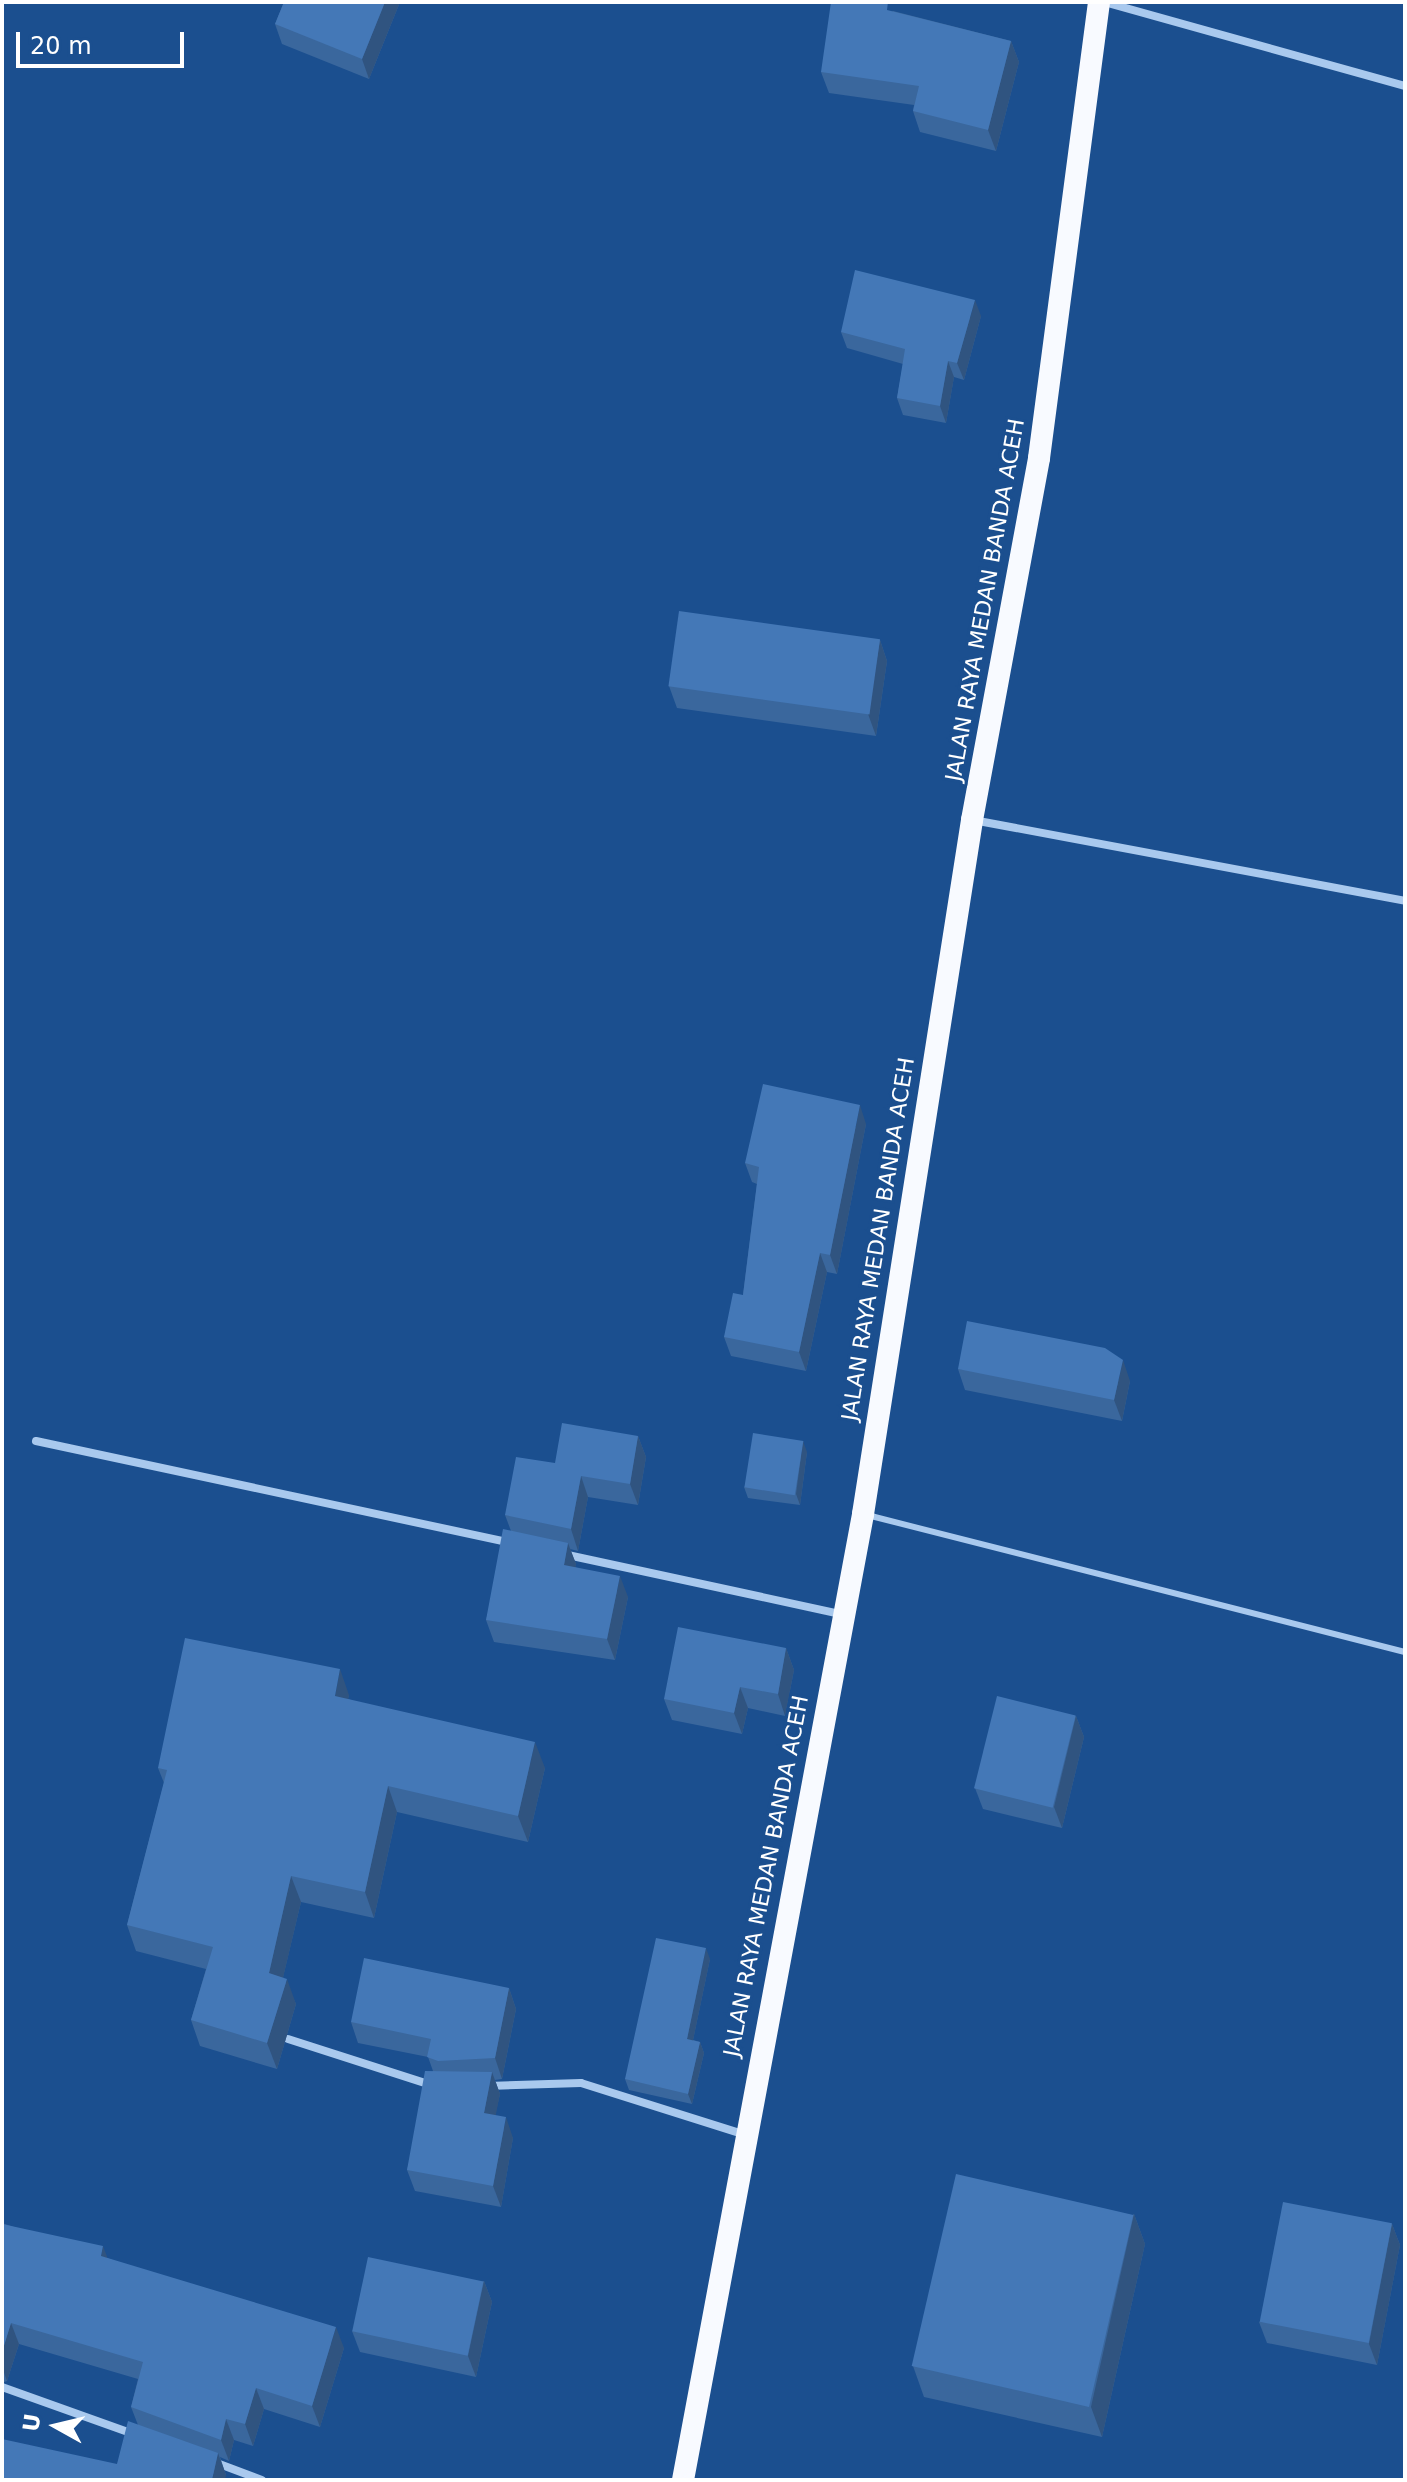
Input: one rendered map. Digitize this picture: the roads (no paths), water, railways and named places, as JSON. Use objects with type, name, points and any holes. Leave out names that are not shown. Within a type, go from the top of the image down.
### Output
[{"type":"highway","name":"JALAN RAYA MEDAN BANDA ACEH","points":[[683,2480],[743,2134],[840,1614],[863,1514],[972,820],[1039,458],[1102,2]]},
{"type":"street","points":[[1102,2],[1405,86]]},
{"type":"street","points":[[972,820],[1405,901]]},
{"type":"street","points":[[36,1441],[531,1547]]},
{"type":"street","points":[[546,1551],[840,1614]]},
{"type":"street","points":[[288,2039],[445,2089]]},
{"type":"street","points":[[481,2086],[581,2083],[743,2134]]},
{"type":"street","points":[[2,2387],[147,2439]]},
{"type":"street","points":[[206,2460],[262,2480]]},
{"type":"lane","points":[[863,1514],[1405,1652]]}]
